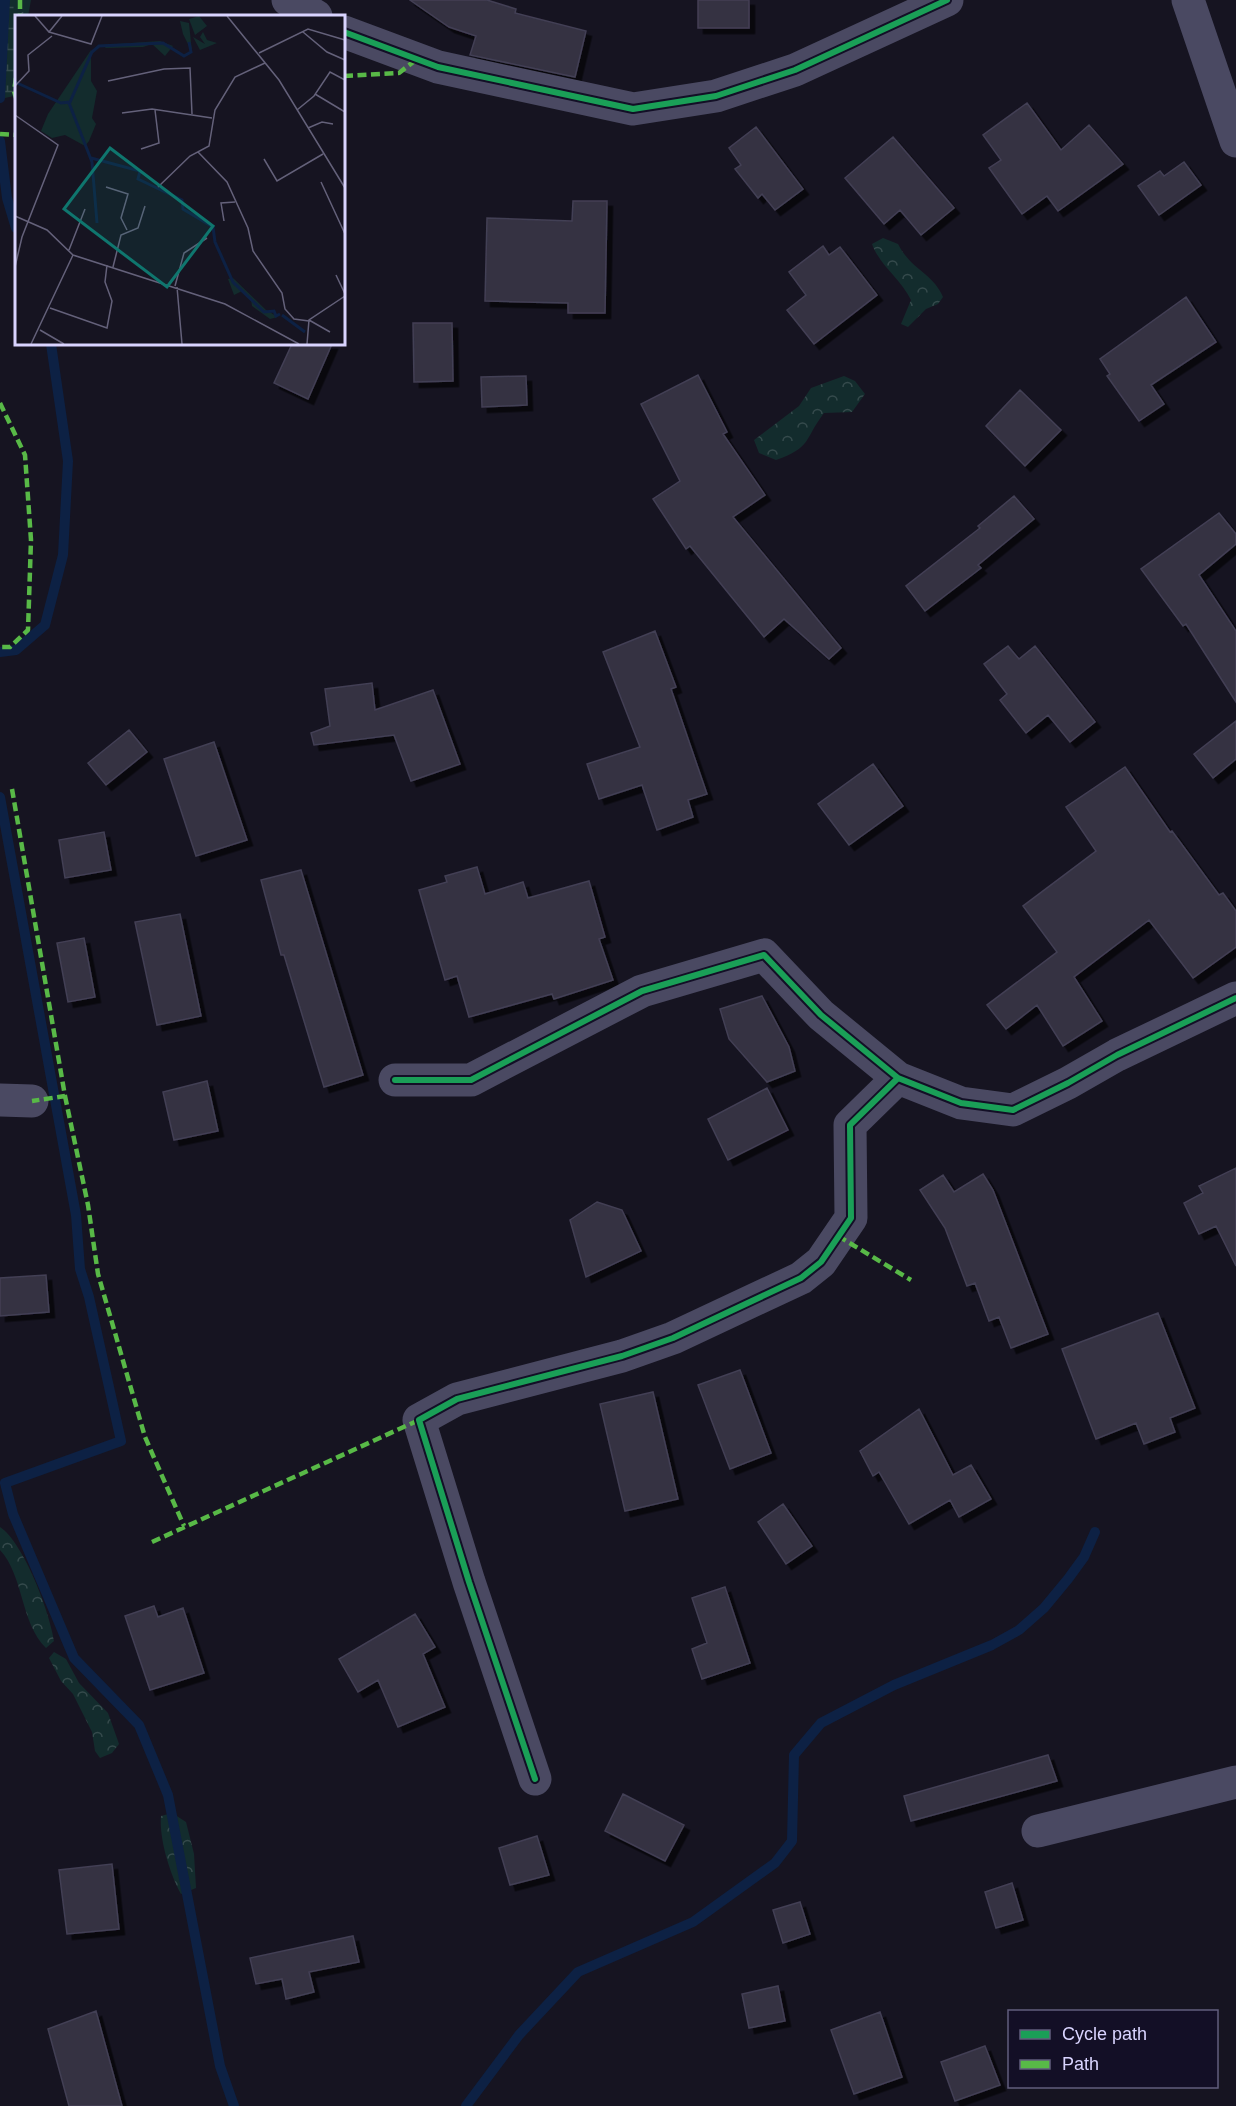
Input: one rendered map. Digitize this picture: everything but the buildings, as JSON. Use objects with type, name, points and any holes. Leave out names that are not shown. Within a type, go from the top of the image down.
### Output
[{"type":"street","points":[[288,0],[314,15]]},
{"type":"street","points":[[345,32],[438,67],[633,109],[716,96],[795,70],[947,0]]},
{"type":"street","points":[[1188,0],[1236,141]]},
{"type":"street","points":[[395,1080],[471,1080],[642,991],[764,955],[820,1015],[898,1078],[961,1103],[1013,1110],[1068,1083],[1117,1055],[1236,999]]},
{"type":"street","points":[[535,1779],[469,1582],[419,1420],[457,1399],[622,1356],[673,1338],[801,1278],[821,1262],[851,1218],[850,1125],[898,1078]]},
{"type":"street","points":[[1038,1831],[1236,1782]]},
{"type":"green space","points":[[0,0],[31,0],[28,15],[15,15],[14,96],[0,99]]},
{"type":"green space","points":[[883,238],[898,244],[909,260],[934,282],[943,297],[938,304],[926,309],[908,327],[901,324],[911,300],[902,285],[880,259],[872,244]]},
{"type":"green space","points":[[844,376],[855,381],[865,394],[852,412],[824,413],[806,442],[788,455],[776,460],[759,453],[754,440],[799,406],[811,388]]},
{"type":"green space","points":[[0,1527],[9,1535],[27,1563],[41,1597],[54,1641],[46,1648],[31,1625],[14,1573],[0,1550]]},
{"type":"green space","points":[[54,1652],[66,1659],[79,1683],[108,1713],[119,1744],[112,1753],[100,1758],[95,1751],[92,1732],[73,1694],[61,1681],[49,1658]]},
{"type":"green space","points":[[172,1813],[186,1822],[194,1854],[196,1888],[181,1894],[169,1867],[162,1835],[161,1816]]},
{"type":"waterway","points":[[0,98],[5,0]]},
{"type":"waterway","points":[[0,141],[7,198],[15,225]]},
{"type":"waterway","points":[[0,652],[16,650],[45,625],[63,555],[68,461],[51,345]]},
{"type":"waterway","points":[[0,797],[76,1215],[80,1269],[89,1297],[121,1441],[5,1483],[13,1514],[74,1658],[139,1725],[168,1795],[220,2066],[234,2106]]},
{"type":"waterway","points":[[466,2106],[519,2035],[578,1972],[693,1922],[775,1863],[792,1841],[794,1755],[821,1723],[894,1685],[992,1645],[1019,1630],[1044,1608],[1068,1579],[1084,1557],[1095,1532]]},
{"type":"marked path","points":[[20,0],[20,15]]},
{"type":"marked path","points":[[345,76],[399,73],[417,59]]},
{"type":"marked path","points":[[15,84],[15,94]]},
{"type":"marked path","points":[[0,134],[15,135]]},
{"type":"marked path","points":[[0,403],[25,455],[31,540],[28,630],[10,647],[0,647]]},
{"type":"marked path","points":[[12,789],[65,1096],[32,1101]]},
{"type":"marked path","points":[[65,1096],[88,1205],[98,1274],[145,1437],[184,1526]]},
{"type":"marked path","points":[[838,1236],[911,1280]]},
{"type":"marked path","points":[[152,1542],[419,1420]]},
{"type":"cycle path","points":[[345,32],[438,67],[633,109],[716,96],[795,70],[947,0]]},
{"type":"cycle path","points":[[395,1080],[471,1080],[642,991],[764,955],[821,1015],[898,1078],[961,1103],[1013,1110],[1068,1083],[1117,1055],[1236,998]]},
{"type":"cycle path","points":[[535,1779],[469,1582],[419,1420],[457,1399],[622,1356],[673,1338],[801,1278],[821,1262],[851,1218],[850,1125],[898,1078]]}]
